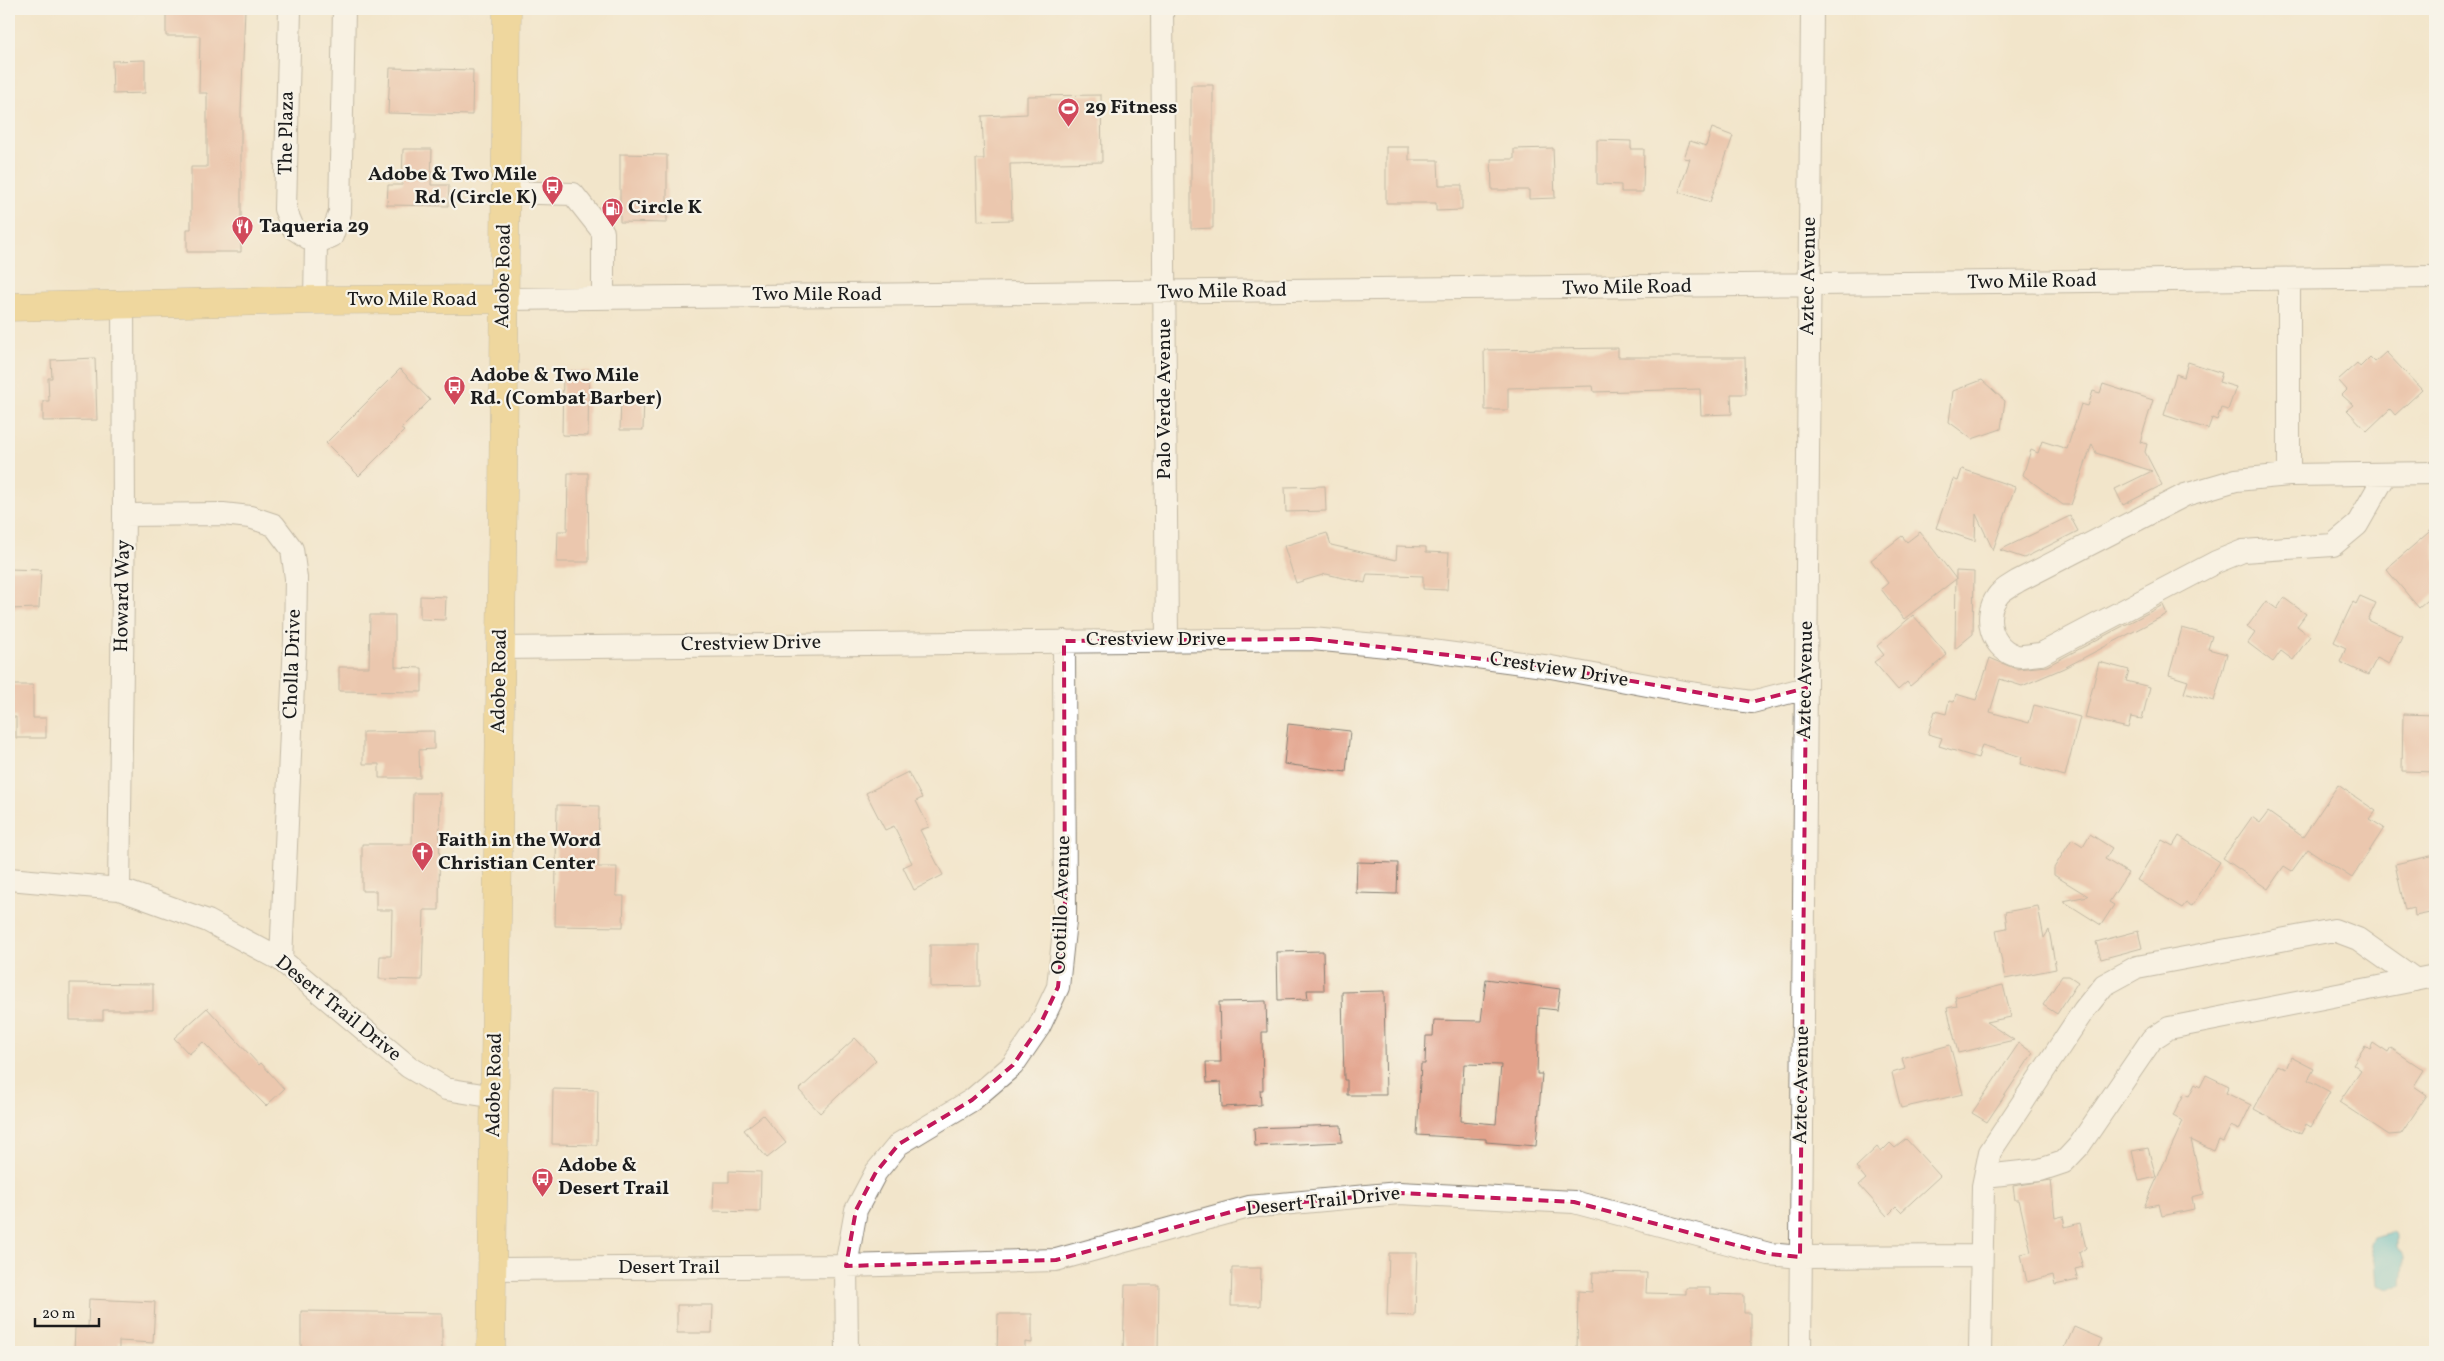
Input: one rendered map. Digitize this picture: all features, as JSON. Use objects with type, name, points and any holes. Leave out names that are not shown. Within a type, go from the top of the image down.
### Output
[{"type":"main road","name":"Adobe Road","points":[[491,1352],[501,648],[507,9]]},
{"type":"main road","name":"Two Mile Road","points":[[9,306],[315,300],[503,299]]},
{"type":"street","name":"The Plaza","points":[[290,9],[286,209],[294,228],[316,244]]},
{"type":"street","points":[[315,300],[316,244],[332,236],[340,212],[344,9]]},
{"type":"street","name":"Palo Verde Avenue","points":[[1162,9],[1167,639]]},
{"type":"street","name":"Aztec Avenue","points":[[1800,1352],[1812,9]]},
{"type":"street","points":[[505,192],[573,194],[603,232],[603,296]]},
{"type":"street","name":"Two Mile Road","points":[[503,299],[603,296],[1164,293],[1809,286],[2435,277]]},
{"type":"street","points":[[2289,279],[2289,475]]},
{"type":"street","name":"Howard Way","points":[[118,888],[124,515],[123,304]]},
{"type":"street","points":[[2386,474],[2357,525],[2333,545],[2243,551],[2216,562],[2041,654],[2015,656],[2002,648],[1991,632],[1990,615],[1997,596],[2018,581],[2185,495],[2236,480],[2289,475],[2435,473]]},
{"type":"street","name":"Cholla Drive","points":[[124,515],[223,514],[250,516],[274,525],[292,548],[296,578],[295,640],[281,960]]},
{"type":"street","name":"Crestview Drive","points":[[501,648],[1167,639],[1312,639],[1409,648],[1551,667],[1690,693],[1752,702],[1806,688]]},
{"type":"street","name":"Ocotillo Avenue","points":[[847,1352],[846,1266],[856,1210],[876,1172],[899,1144],[972,1100],[1013,1065],[1039,1027],[1058,987],[1065,921],[1064,641]]},
{"type":"street","name":"Desert Trail Drive","points":[[9,879],[118,888],[208,920],[281,960],[410,1067],[446,1089],[495,1098]]},
{"type":"street","points":[[1980,1352],[1980,1256],[1985,1176],[1990,1152],[2084,1010],[2104,985],[2137,967],[2334,930],[2358,939],[2426,978]]},
{"type":"street","points":[[1985,1176],[2040,1170],[2064,1162],[2079,1146],[2152,1039],[2169,1028],[2426,978]]},
{"type":"street","name":"Desert Trail Drive","points":[[846,1266],[1056,1260],[1249,1207],[1400,1193],[1574,1202],[1769,1254],[1800,1257],[1980,1256]]},
{"type":"street","name":"Desert Trail","points":[[492,1269],[846,1266]]},
{"type":"highlighted area","points":[[1312,639],[1551,667],[1752,702],[1806,688],[1800,1257],[1769,1254],[1574,1202],[1399,1193],[1249,1207],[1056,1260],[846,1266],[856,1210],[876,1172],[899,1144],[972,1100],[1013,1065],[1039,1027],[1058,987],[1065,921],[1064,641]]},
{"type":"water","points":[[2393,1232],[2397,1235],[2397,1247],[2404,1257],[2403,1272],[2401,1286],[2388,1290],[2377,1286],[2375,1260],[2370,1244],[2373,1237]]},
{"type":"building","points":[[166,9],[245,9],[241,111],[241,252],[187,252],[187,229],[191,229],[191,167],[207,167],[207,93],[199,93],[200,36],[166,36]]},
{"type":"building","points":[[145,60],[145,93],[113,94],[112,61]]},
{"type":"building","points":[[390,68],[473,70],[472,115],[388,113]]},
{"type":"building","points":[[1191,85],[1213,85],[1213,228],[1191,229]]},
{"type":"building","points":[[1101,95],[1102,162],[1010,164],[1012,220],[978,221],[976,159],[984,159],[982,116],[1027,114],[1027,96]]},
{"type":"building","points":[[1712,128],[1733,136],[1710,202],[1679,192],[1690,159],[1684,158],[1690,141],[1706,146]]},
{"type":"building","points":[[1597,140],[1631,141],[1631,149],[1644,149],[1643,192],[1621,192],[1621,185],[1597,184]]},
{"type":"building","points":[[1386,147],[1409,147],[1409,160],[1438,160],[1439,185],[1462,185],[1462,210],[1436,211],[1436,203],[1386,203]]},
{"type":"building","points":[[1553,148],[1555,198],[1529,199],[1529,190],[1492,190],[1491,159],[1514,159],[1514,149]]},
{"type":"building","points":[[403,149],[432,149],[431,185],[449,185],[448,206],[387,205],[388,185],[402,185]]},
{"type":"building","points":[[620,154],[667,155],[667,223],[620,222]]},
{"type":"building","points":[[1618,348],[1618,357],[1745,357],[1746,394],[1731,394],[1732,414],[1701,415],[1700,389],[1594,392],[1593,386],[1508,388],[1508,410],[1485,410],[1484,350]]},
{"type":"building","points":[[2386,352],[2422,390],[2395,415],[2390,409],[2367,431],[2347,410],[2353,405],[2342,395],[2347,390],[2338,380],[2357,363],[2360,367],[2370,357],[2375,362]]},
{"type":"building","points":[[95,358],[97,420],[43,421],[43,401],[49,401],[48,378],[52,378],[51,360]]},
{"type":"building","points":[[2188,362],[2222,373],[2219,382],[2236,387],[2228,410],[2221,408],[2217,420],[2212,418],[2208,429],[2164,415],[2176,374],[2184,377]]},
{"type":"building","points":[[400,369],[430,400],[401,429],[404,431],[359,476],[326,443]]},
{"type":"building","points":[[563,371],[589,371],[588,436],[562,435]]},
{"type":"building","points":[[1982,380],[2005,401],[2001,429],[1972,439],[1949,422],[1953,391]]},
{"type":"building","points":[[2103,384],[2153,400],[2140,442],[2147,444],[2145,452],[2162,485],[2123,505],[2115,489],[2152,471],[2096,453],[2092,444],[2071,505],[2063,505],[2023,475],[2031,450],[2038,453],[2042,441],[2067,449],[2081,404],[2088,406],[2093,391],[2100,393]]},
{"type":"building","points":[[621,395],[644,396],[643,430],[620,430]]},
{"type":"building","points":[[1962,469],[2015,487],[1993,550],[1976,514],[1975,541],[1936,528],[1953,479],[1958,481]]},
{"type":"building","points":[[568,473],[588,473],[589,562],[557,562],[558,531],[567,531]]},
{"type":"building","points":[[1325,486],[1326,511],[1286,512],[1285,487]]},
{"type":"building","points":[[2070,516],[2078,531],[2024,558],[2000,550]]},
{"type":"building","points":[[2435,527],[2435,594],[2419,608],[2386,569]]},
{"type":"building","points":[[1920,532],[1956,579],[1904,619],[1881,589],[1888,583],[1871,560],[1902,536],[1907,542]]},
{"type":"building","points":[[1327,533],[1331,545],[1396,560],[1397,546],[1426,547],[1426,552],[1449,553],[1447,590],[1423,589],[1423,576],[1367,574],[1365,583],[1326,574],[1296,583],[1284,546]]},
{"type":"building","points":[[9,569],[41,570],[39,608],[9,609]]},
{"type":"building","points":[[1956,571],[1974,572],[1973,634],[1955,649]]},
{"type":"building","points":[[420,596],[446,597],[445,620],[420,619]]},
{"type":"building","points":[[2360,596],[2376,603],[2368,620],[2402,636],[2389,664],[2377,658],[2368,675],[2340,662],[2346,648],[2334,642],[2353,602],[2356,604]]},
{"type":"building","points":[[2284,598],[2306,614],[2297,626],[2310,636],[2293,660],[2281,651],[2273,662],[2248,643],[2255,633],[2247,627],[2266,601],[2277,609]]},
{"type":"building","points":[[2163,605],[2167,614],[2064,668],[2022,686],[2000,679],[1990,712],[2029,723],[2034,705],[2080,717],[2065,776],[2020,764],[2022,757],[1982,745],[1978,758],[1939,746],[1942,738],[1928,734],[1935,711],[1946,714],[1949,701],[1954,702],[1956,694],[1976,700],[1990,658],[2016,669],[2047,666]]},
{"type":"building","points":[[370,615],[395,615],[395,667],[422,668],[422,692],[339,691],[339,667],[369,667]]},
{"type":"building","points":[[1913,615],[1947,655],[1910,686],[1907,682],[1898,690],[1874,662],[1884,655],[1877,646]]},
{"type":"building","points":[[2182,628],[2212,636],[2208,649],[2227,654],[2214,701],[2184,693],[2188,681],[2169,675]]},
{"type":"building","points":[[2099,662],[2129,670],[2126,681],[2150,687],[2142,719],[2131,717],[2128,728],[2085,718]]},
{"type":"building","points":[[9,685],[33,685],[33,718],[46,718],[46,738],[16,738],[16,717],[9,717]]},
{"type":"building","points":[[2403,714],[2435,715],[2435,772],[2402,771]]},
{"type":"building","points":[[1288,724],[1350,731],[1346,772],[1284,764]]},
{"type":"building","points":[[434,731],[434,749],[419,750],[420,778],[379,778],[379,764],[363,764],[363,732]]},
{"type":"building","points":[[908,772],[922,798],[916,801],[929,827],[920,830],[943,875],[914,890],[903,867],[912,863],[894,826],[885,830],[866,793]]},
{"type":"building","points":[[2338,785],[2376,811],[2370,819],[2384,828],[2352,878],[2308,849],[2292,871],[2284,866],[2268,889],[2223,858],[2252,817],[2260,823],[2268,812],[2303,837]]},
{"type":"building","points":[[413,793],[440,793],[439,910],[424,910],[422,980],[379,979],[380,956],[391,956],[392,910],[376,910],[376,891],[362,891],[362,844],[412,844]]},
{"type":"building","points":[[557,805],[599,806],[598,867],[617,867],[616,896],[624,896],[623,927],[555,926]]},
{"type":"building","points":[[2090,834],[2112,848],[2105,859],[2128,873],[2109,902],[2114,905],[2101,925],[2063,901],[2088,896],[2054,875],[2054,868],[2072,839],[2083,846]]},
{"type":"building","points":[[2179,836],[2220,862],[2192,906],[2186,903],[2182,908],[2137,880],[2162,840],[2173,846]]},
{"type":"building","points":[[2435,855],[2435,912],[2415,916],[2414,908],[2405,910],[2395,864]]},
{"type":"building","points":[[1357,862],[1398,863],[1397,894],[1356,893]]},
{"type":"building","points":[[2038,906],[2044,938],[2049,930],[2056,969],[2005,979],[1996,930],[2007,928],[2005,912]]},
{"type":"building","points":[[2138,931],[2142,948],[2101,959],[2096,942]]},
{"type":"building","points":[[930,945],[980,945],[980,986],[930,987]]},
{"type":"building","points":[[1323,951],[1324,990],[1307,990],[1308,999],[1278,1000],[1277,952]]},
{"type":"building","points":[[2062,976],[2069,976],[2078,982],[2057,1014],[2043,1005]]},
{"type":"building","points":[[1486,979],[1560,989],[1557,1010],[1539,1008],[1537,1074],[1542,1074],[1536,1146],[1486,1142],[1486,1139],[1417,1135],[1421,1064],[1425,1064],[1426,1036],[1433,1036],[1434,1020],[1481,1021]],"holes":[[[1464,1064],[1501,1065],[1496,1124],[1461,1121]]]},
{"type":"building","points":[[70,983],[153,984],[153,1010],[103,1010],[103,1020],[70,1020]]},
{"type":"building","points":[[2003,985],[2011,1017],[1986,1022],[2014,1040],[1958,1053],[1947,1008],[1957,1006],[1955,997]]},
{"type":"building","points":[[1384,991],[1386,1095],[1347,1095],[1347,1080],[1344,1080],[1342,992]]},
{"type":"building","points":[[1266,1001],[1267,1032],[1262,1032],[1263,1090],[1260,1090],[1261,1105],[1222,1107],[1221,1082],[1207,1083],[1206,1062],[1221,1062],[1219,1002]]},
{"type":"building","points":[[207,1008],[259,1065],[261,1063],[284,1089],[266,1106],[203,1042],[189,1054],[174,1038]]},
{"type":"building","points":[[855,1038],[876,1060],[820,1113],[799,1090]]},
{"type":"building","points":[[2019,1043],[2033,1053],[1987,1122],[1972,1113]]},
{"type":"building","points":[[2373,1043],[2388,1053],[2391,1048],[2424,1070],[2414,1086],[2427,1095],[2401,1134],[2389,1135],[2339,1102],[2361,1070],[2353,1064],[2365,1046],[2370,1049]]},
{"type":"building","points":[[1950,1045],[1963,1094],[1901,1108],[1892,1073],[1905,1069],[1902,1058]]},
{"type":"building","points":[[2291,1057],[2314,1069],[2308,1080],[2330,1092],[2311,1127],[2306,1124],[2301,1134],[2254,1109],[2278,1065],[2286,1069]]},
{"type":"building","points":[[2206,1075],[2229,1086],[2226,1093],[2251,1105],[2239,1130],[2231,1126],[2223,1142],[2219,1140],[2214,1151],[2191,1140],[2204,1194],[2192,1197],[2194,1209],[2162,1216],[2159,1204],[2144,1207],[2183,1121],[2173,1116],[2184,1094],[2189,1096],[2195,1084],[2200,1087]]},
{"type":"building","points":[[553,1089],[598,1090],[597,1145],[552,1144]]},
{"type":"building","points":[[763,1115],[786,1143],[767,1158],[744,1130]]},
{"type":"building","points":[[1341,1125],[1342,1142],[1255,1146],[1254,1128]]},
{"type":"building","points":[[1906,1139],[1940,1176],[1901,1212],[1896,1207],[1887,1216],[1859,1185],[1866,1179],[1856,1167],[1877,1147],[1881,1152],[1890,1143],[1895,1148]]},
{"type":"building","points":[[2148,1148],[2156,1177],[2139,1181],[2132,1151]]},
{"type":"building","points":[[729,1171],[761,1172],[760,1212],[713,1211],[714,1182],[729,1182]]},
{"type":"building","points":[[2051,1180],[2055,1218],[2063,1216],[2065,1227],[2080,1223],[2086,1248],[2079,1253],[2083,1267],[2075,1269],[2078,1280],[2055,1285],[2053,1275],[2027,1282],[2021,1254],[2031,1252],[2019,1200],[2015,1200],[2013,1186]]},
{"type":"building","points":[[1389,1253],[1417,1253],[1415,1316],[1387,1315]]},
{"type":"building","points":[[1232,1268],[1261,1268],[1260,1306],[1231,1306]]},
{"type":"building","points":[[1593,1272],[1647,1273],[1646,1293],[1686,1294],[1686,1288],[1710,1288],[1710,1294],[1744,1295],[1744,1313],[1751,1313],[1751,1352],[1577,1352],[1578,1291],[1592,1292]]},
{"type":"building","points":[[1125,1285],[1159,1285],[1158,1352],[1123,1352]]},
{"type":"building","points":[[89,1299],[155,1302],[153,1343],[119,1341],[119,1352],[74,1352],[75,1328],[88,1328]]},
{"type":"building","points":[[677,1305],[713,1305],[712,1333],[677,1333]]},
{"type":"building","points":[[301,1311],[442,1313],[442,1352],[301,1352]]},
{"type":"building","points":[[998,1314],[1032,1314],[1032,1343],[1025,1342],[1025,1352],[997,1352]]},
{"type":"building","points":[[2074,1327],[2102,1339],[2096,1352],[2063,1352]]},
{"type":"place","name":"29 Fitness","points":[[1069,127]]},
{"type":"place","name":"Adobe & Two Mile Rd. (Circle K)","points":[[553,205]]},
{"type":"place","name":"Circle K","points":[[612,227]]},
{"type":"place","name":"Taqueria 29","points":[[243,246]]},
{"type":"place","name":"Adobe & Two Mile Rd. (Combat Barber)","points":[[454,406]]},
{"type":"place","name":"Faith in the Word Christian Center","points":[[422,872]]},
{"type":"place","name":"Adobe & Desert Trail","points":[[542,1197]]}]
